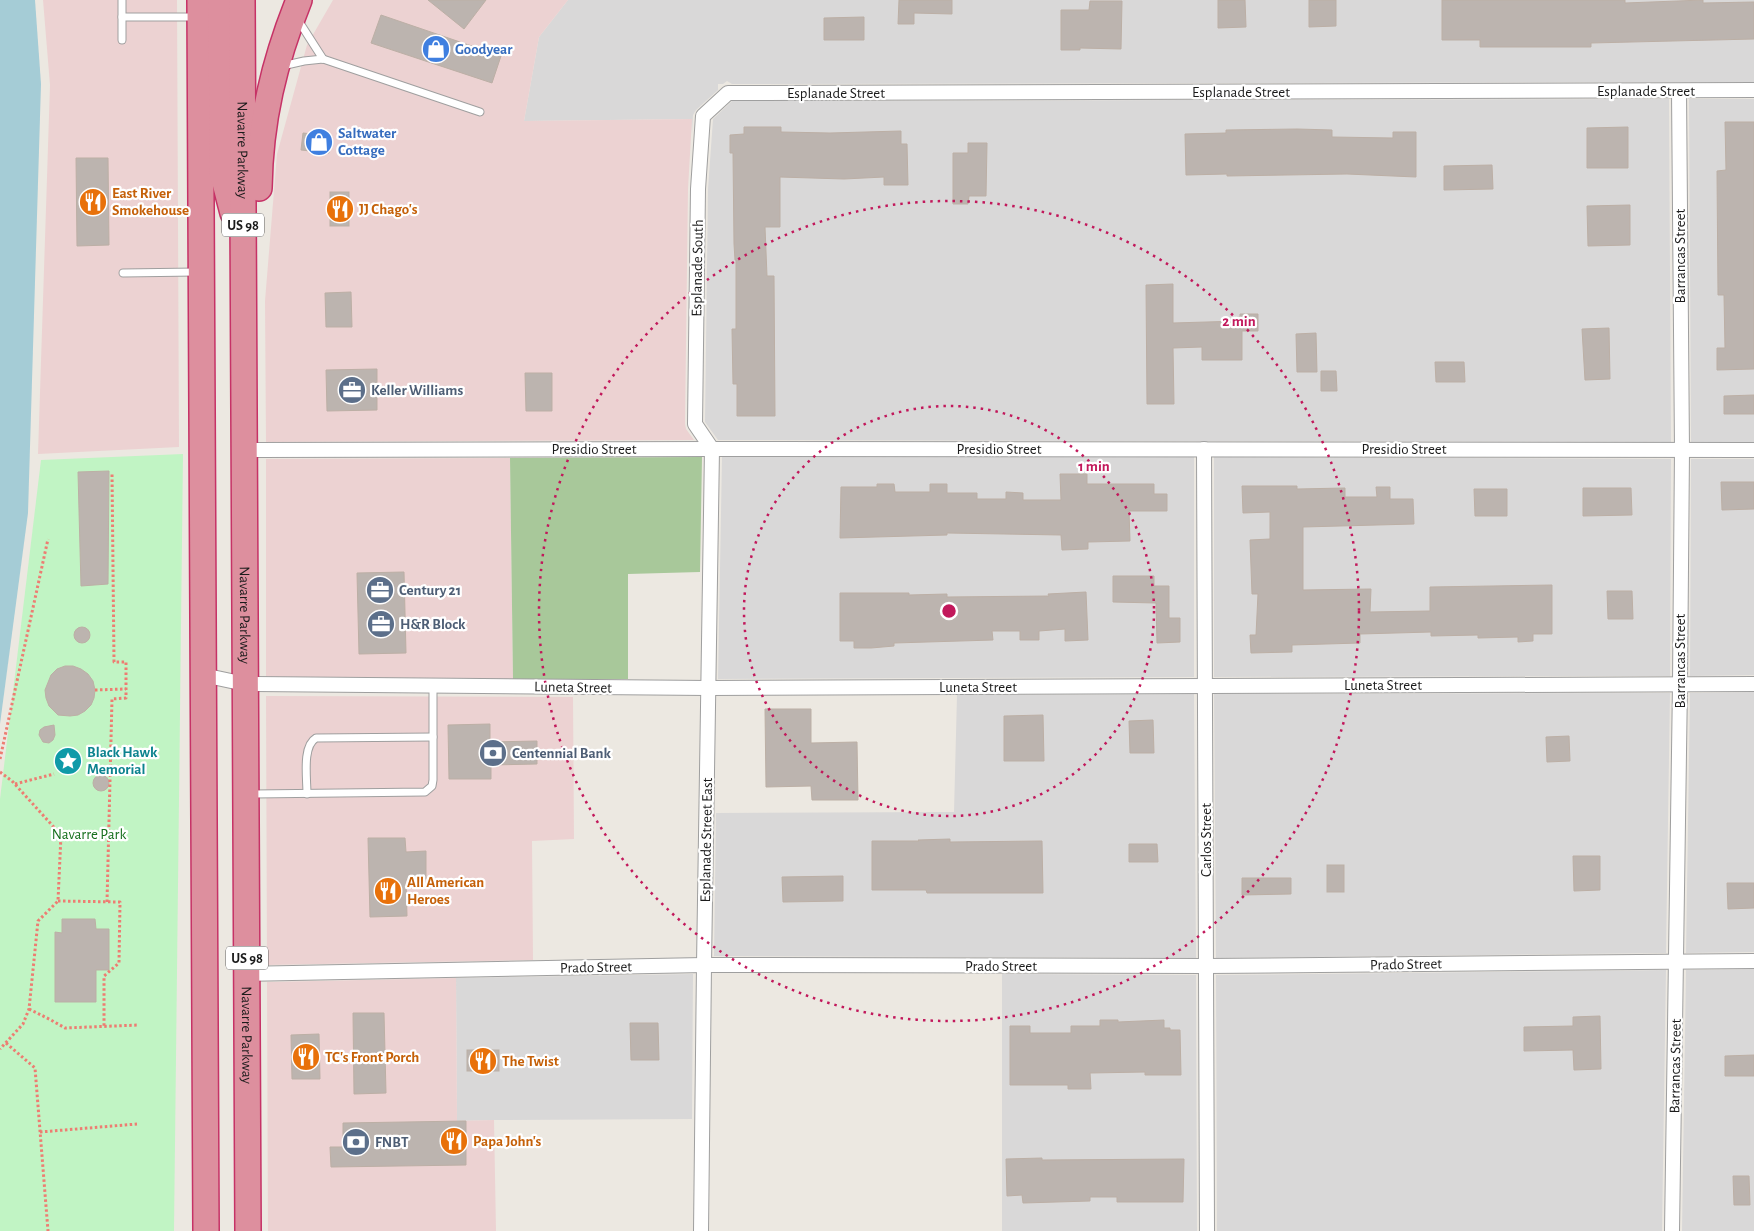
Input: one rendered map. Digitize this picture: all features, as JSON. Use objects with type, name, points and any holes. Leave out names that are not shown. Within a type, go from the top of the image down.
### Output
[{"type":"highway","points":[[222,0],[222,171],[243,252]]},
{"type":"highway","name":"Navarre Parkway","points":[[242,0],[248,1231]]},
{"type":"highway","points":[[245,450],[261,402],[259,161],[264,118],[275,68],[297,7]]},
{"type":"highway","name":"US 98","points":[[200,9],[206,1231]]},
{"type":"street","name":"Esplanade Street","points":[[728,93],[1754,90]]},
{"type":"street","name":"Barrancas Street","points":[[1672,1231],[1682,450],[1679,91]]},
{"type":"street","name":"Esplanade South","points":[[712,448],[695,424],[698,189],[703,116],[728,93]]},
{"type":"street","name":"Presidio Street","points":[[245,450],[712,448],[1754,450]]},
{"type":"street","name":"Esplanade Street East","points":[[701,1231],[712,448]]},
{"type":"street","name":"Carlos Street","points":[[1204,449],[1207,1231]]},
{"type":"street","name":"Luneta Street","points":[[203,675],[245,684],[708,688],[1754,684]]},
{"type":"street","name":"Prado Street","points":[[248,974],[704,965],[1207,966],[1754,961]]},
{"type":"lane","points":[[122,0],[122,40]]},
{"type":"lane","points":[[297,7],[302,28],[324,59]]},
{"type":"lane","points":[[122,17],[200,9]]},
{"type":"lane","points":[[275,68],[304,61],[324,59],[480,112]]},
{"type":"lane","points":[[123,272],[201,272]]},
{"type":"lane","points":[[246,794],[425,792],[432,786],[433,780],[433,685]]},
{"type":"lane","points":[[307,794],[307,749],[316,738],[433,737]]},
{"type":"path","points":[[107,902],[112,699],[126,698],[126,662],[114,662],[112,473]]},
{"type":"path","points":[[0,759],[48,539]]},
{"type":"path","points":[[95,690],[126,689]]},
{"type":"path","points":[[0,772],[15,784],[61,835],[58,901],[38,921],[29,1009],[23,1024],[0,1049]]},
{"type":"path","points":[[15,784],[54,774]]},
{"type":"path","points":[[58,901],[120,902],[119,963],[104,976],[104,1027]]},
{"type":"path","points":[[29,1009],[65,1028],[139,1026]]},
{"type":"path","points":[[6,1043],[35,1068],[48,1231]]},
{"type":"path","points":[[40,1132],[137,1124]]},
{"type":"shaded area","points":[[43,0],[177,0],[179,447],[38,454],[50,85]]},
{"type":"shaded area","points":[[333,0],[568,0],[539,37],[524,121],[692,119],[688,189],[685,424],[686,429],[694,440],[266,442],[265,301],[277,154],[307,45]]},
{"type":"shaded area","points":[[568,0],[1754,0],[1754,82],[732,84],[727,81],[723,84],[718,84],[718,90],[696,110],[693,115],[692,134],[691,119],[524,121],[539,37]]},
{"type":"shaded area","points":[[1669,99],[1671,442],[718,440],[705,422],[708,189],[713,119],[732,101]]},
{"type":"shaded area","points":[[1689,99],[1754,99],[1754,442],[1691,442]]},
{"type":"shaded area","points":[[722,457],[1194,457],[1194,677],[718,679]]},
{"type":"shaded area","points":[[1214,457],[1671,459],[1670,676],[1214,677]]},
{"type":"shaded area","points":[[510,458],[513,679],[266,678],[266,459]]},
{"type":"shaded area","points":[[1691,459],[1754,459],[1754,675],[1690,676]]},
{"type":"shaded area","points":[[1754,692],[1754,952],[1686,953],[1690,693]]},
{"type":"shaded area","points":[[1670,693],[1666,953],[1216,958],[1214,694]]},
{"type":"shaded area","points":[[1194,694],[1196,958],[714,956],[716,813],[954,812],[957,695]]},
{"type":"shaded area","points":[[266,696],[573,697],[574,839],[532,841],[533,960],[267,965]]},
{"type":"shaded area","points":[[1754,969],[1754,1231],[1682,1231],[1686,970]]},
{"type":"shaded area","points":[[1666,970],[1662,1231],[1217,1231],[1216,975]]},
{"type":"shaded area","points":[[693,974],[692,1119],[457,1121],[456,978]]},
{"type":"shaded area","points":[[1002,974],[1196,975],[1197,1231],[1002,1231]]},
{"type":"shaded area","points":[[456,978],[457,1121],[494,1120],[496,1231],[268,1231],[267,982]]},
{"type":"green space","name":"Navarre Park","points":[[183,454],[174,1231],[0,1231],[0,799],[41,460]]},
{"type":"green space","points":[[702,457],[700,572],[628,574],[628,679],[513,679],[510,458]]},
{"type":"water","points":[[0,0],[35,0],[41,84],[28,513],[0,724]]},
{"type":"building","points":[[428,0],[486,0],[464,29]]},
{"type":"building","points":[[899,0],[952,0],[952,14],[914,13],[914,24],[898,24]]},
{"type":"building","points":[[1218,0],[1245,0],[1246,27],[1218,28]]},
{"type":"building","points":[[1309,0],[1336,0],[1336,26],[1309,27]]},
{"type":"building","points":[[1442,0],[1625,0],[1625,3],[1703,0],[1703,3],[1754,2],[1754,39],[1591,43],[1591,47],[1480,47],[1480,40],[1442,40]]},
{"type":"building","points":[[1090,1],[1122,1],[1121,49],[1080,48],[1080,50],[1061,50],[1061,10],[1089,10]]},
{"type":"building","name":"Goodyear","points":[[381,15],[501,56],[492,83],[371,43]]},
{"type":"building","points":[[864,17],[864,40],[824,40],[824,18]]},
{"type":"building","points":[[1725,122],[1754,122],[1754,369],[1717,370],[1717,348],[1725,348],[1724,295],[1718,295],[1717,171],[1726,170]]},
{"type":"building","points":[[744,127],[781,127],[781,132],[901,131],[901,144],[907,144],[908,185],[884,185],[884,177],[844,179],[780,177],[780,227],[765,227],[767,276],[774,276],[775,416],[737,416],[737,384],[733,384],[732,329],[736,329],[736,260],[734,244],[733,153],[730,153],[730,135],[744,134]]},
{"type":"building","points":[[1628,127],[1628,168],[1587,168],[1587,128]]},
{"type":"building","points":[[1226,130],[1332,130],[1332,137],[1393,138],[1393,132],[1416,132],[1416,177],[1347,174],[1186,175],[1185,134],[1226,133]]},
{"type":"building","name":"Saltwater Cottage","points":[[303,133],[331,136],[329,153],[301,150]]},
{"type":"building","points":[[968,143],[987,143],[986,196],[969,196],[968,204],[953,204],[953,153],[968,153]]},
{"type":"building","name":"East River Smokehouse","points":[[76,158],[108,158],[109,245],[77,246]]},
{"type":"building","points":[[1492,165],[1493,189],[1444,190],[1444,166]]},
{"type":"building","name":"JJ Chago's","points":[[330,192],[349,192],[349,226],[330,226]]},
{"type":"building","points":[[1630,205],[1630,245],[1588,246],[1587,206]]},
{"type":"building","points":[[1173,284],[1173,323],[1240,321],[1240,314],[1258,314],[1258,331],[1242,331],[1242,360],[1202,360],[1202,347],[1173,348],[1174,404],[1147,404],[1146,285]]},
{"type":"building","points":[[351,292],[352,327],[326,327],[325,293]]},
{"type":"building","points":[[1609,328],[1610,379],[1585,380],[1582,329]]},
{"type":"building","points":[[1316,333],[1317,372],[1297,372],[1296,334]]},
{"type":"building","points":[[1435,362],[1464,362],[1465,382],[1436,382]]},
{"type":"building","name":"Keller Williams","points":[[377,369],[377,410],[327,411],[326,370]]},
{"type":"building","points":[[1321,371],[1336,371],[1337,391],[1321,391]]},
{"type":"building","points":[[525,373],[552,373],[552,411],[526,411]]},
{"type":"building","points":[[1754,395],[1754,414],[1724,414],[1724,396]]},
{"type":"building","points":[[109,471],[108,584],[81,586],[78,472]]},
{"type":"building","points":[[1060,474],[1087,474],[1087,484],[1154,484],[1154,494],[1167,494],[1167,511],[1129,511],[1130,541],[1088,542],[1088,549],[1062,550],[1061,535],[947,533],[947,535],[840,538],[841,487],[877,487],[877,484],[894,484],[895,492],[930,492],[930,484],[947,484],[947,493],[977,493],[977,499],[1006,499],[1006,492],[1023,493],[1023,500],[1061,500]]},
{"type":"building","points":[[1721,482],[1754,482],[1754,509],[1722,510]]},
{"type":"building","points":[[1242,486],[1297,486],[1297,489],[1345,488],[1345,497],[1377,497],[1376,487],[1390,487],[1390,499],[1413,499],[1414,524],[1303,527],[1303,590],[1371,589],[1370,612],[1430,611],[1430,587],[1552,585],[1552,634],[1533,634],[1533,641],[1518,642],[1518,637],[1478,638],[1478,635],[1431,636],[1431,632],[1360,634],[1360,643],[1292,645],[1292,652],[1251,653],[1250,635],[1256,635],[1258,594],[1252,594],[1250,540],[1270,539],[1270,512],[1243,513]]},
{"type":"building","points":[[1583,488],[1631,488],[1632,515],[1583,516]]},
{"type":"building","points":[[1474,489],[1507,489],[1507,516],[1475,516]]},
{"type":"building","points":[[404,572],[406,653],[359,654],[357,573]]},
{"type":"building","points":[[1113,576],[1154,576],[1154,586],[1169,586],[1169,618],[1180,618],[1180,642],[1157,643],[1156,603],[1113,602]]},
{"type":"building","points":[[1607,591],[1632,591],[1633,619],[1608,619]]},
{"type":"building","points":[[1086,592],[1088,640],[1065,641],[1065,629],[1039,631],[1039,640],[1020,640],[1020,631],[992,631],[993,640],[894,643],[894,646],[871,648],[854,648],[854,641],[840,641],[840,593],[947,594],[947,597],[1049,596],[1048,594]]},
{"type":"building","points":[[82,627],[88,629],[90,635],[88,641],[82,643],[76,641],[74,635],[76,629]]},
{"type":"building","points":[[65,666],[81,669],[93,681],[95,690],[91,705],[78,715],[58,715],[49,706],[46,698],[45,690],[51,675],[57,669]]},
{"type":"building","points":[[765,709],[811,709],[811,743],[857,742],[858,800],[812,800],[811,786],[766,787]]},
{"type":"building","points":[[1043,715],[1044,761],[1004,761],[1004,716]]},
{"type":"building","points":[[1153,720],[1154,753],[1130,753],[1129,721]]},
{"type":"building","name":"Centennial Bank","points":[[490,724],[490,742],[537,741],[537,764],[491,765],[491,779],[449,779],[448,725]]},
{"type":"building","points":[[54,725],[55,735],[53,740],[49,743],[43,742],[39,735],[40,730]]},
{"type":"building","points":[[1569,736],[1570,761],[1547,762],[1546,737]]},
{"type":"building","points":[[98,775],[104,775],[109,780],[107,789],[98,791],[93,786],[93,780]]},
{"type":"building","points":[[368,838],[405,838],[406,852],[426,851],[426,879],[406,880],[407,916],[370,917]]},
{"type":"building","points":[[950,839],[950,842],[1042,841],[1043,893],[927,893],[926,890],[872,890],[872,841]]},
{"type":"building","points":[[1129,844],[1157,844],[1158,862],[1129,862]]},
{"type":"building","points":[[1573,856],[1600,856],[1600,890],[1574,891]]},
{"type":"building","points":[[1327,865],[1344,865],[1344,892],[1327,892]]},
{"type":"building","points":[[843,876],[843,901],[783,902],[782,877]]},
{"type":"building","points":[[1242,878],[1291,878],[1291,894],[1242,895]]},
{"type":"building","points":[[1727,883],[1754,883],[1754,908],[1728,909]]},
{"type":"building","points":[[62,919],[95,919],[96,929],[109,929],[109,970],[96,970],[96,1002],[55,1002],[55,932],[62,933]]},
{"type":"building","points":[[353,1013],[384,1013],[386,1093],[354,1094]]},
{"type":"building","points":[[1600,1016],[1601,1069],[1574,1070],[1573,1050],[1524,1051],[1524,1027],[1573,1026],[1573,1017]]},
{"type":"building","points":[[1100,1020],[1118,1020],[1118,1022],[1164,1020],[1164,1028],[1180,1030],[1181,1075],[1145,1075],[1145,1072],[1090,1073],[1091,1089],[1068,1089],[1068,1085],[1010,1085],[1010,1026],[1030,1026],[1030,1033],[1071,1033],[1071,1026],[1100,1026]]},
{"type":"building","points":[[630,1023],[658,1023],[659,1060],[631,1060]]},
{"type":"building","name":"TC's Front Porch","points":[[319,1034],[320,1079],[292,1079],[291,1035]]},
{"type":"building","name":"The Twist","points":[[467,1050],[499,1050],[499,1071],[467,1071]]},
{"type":"building","points":[[1754,1055],[1754,1076],[1725,1076],[1725,1056]]},
{"type":"building","points":[[466,1121],[466,1165],[331,1167],[330,1147],[343,1147],[343,1123]]},
{"type":"building","points":[[1042,1158],[1042,1160],[1184,1159],[1183,1202],[1117,1202],[1117,1197],[1090,1197],[1090,1201],[1023,1203],[1022,1195],[1007,1196],[1006,1159]]},
{"type":"building","points":[[1733,1176],[1749,1176],[1750,1205],[1734,1205]]},
{"type":"place","name":"Goodyear","points":[[436,49]]},
{"type":"place","name":"Saltwater Cottage","points":[[319,142]]},
{"type":"place","name":"East River Smokehouse","points":[[93,202]]},
{"type":"place","name":"JJ Chago's","points":[[340,209]]},
{"type":"place","name":"Keller Williams","points":[[352,390]]},
{"type":"place","name":"Century 21","points":[[380,590]]},
{"type":"place","name":"H&R Block","points":[[381,624]]},
{"type":"place","name":"Centennial Bank","points":[[493,753]]},
{"type":"place","name":"Black Hawk Memorial","points":[[68,761]]},
{"type":"place","name":"All American Heroes","points":[[388,891]]},
{"type":"place","name":"TC's Front Porch","points":[[306,1057]]},
{"type":"place","name":"The Twist","points":[[483,1061]]},
{"type":"place","name":"Papa John's","points":[[454,1141]]},
{"type":"place","name":"FNBT","points":[[356,1142]]}]
